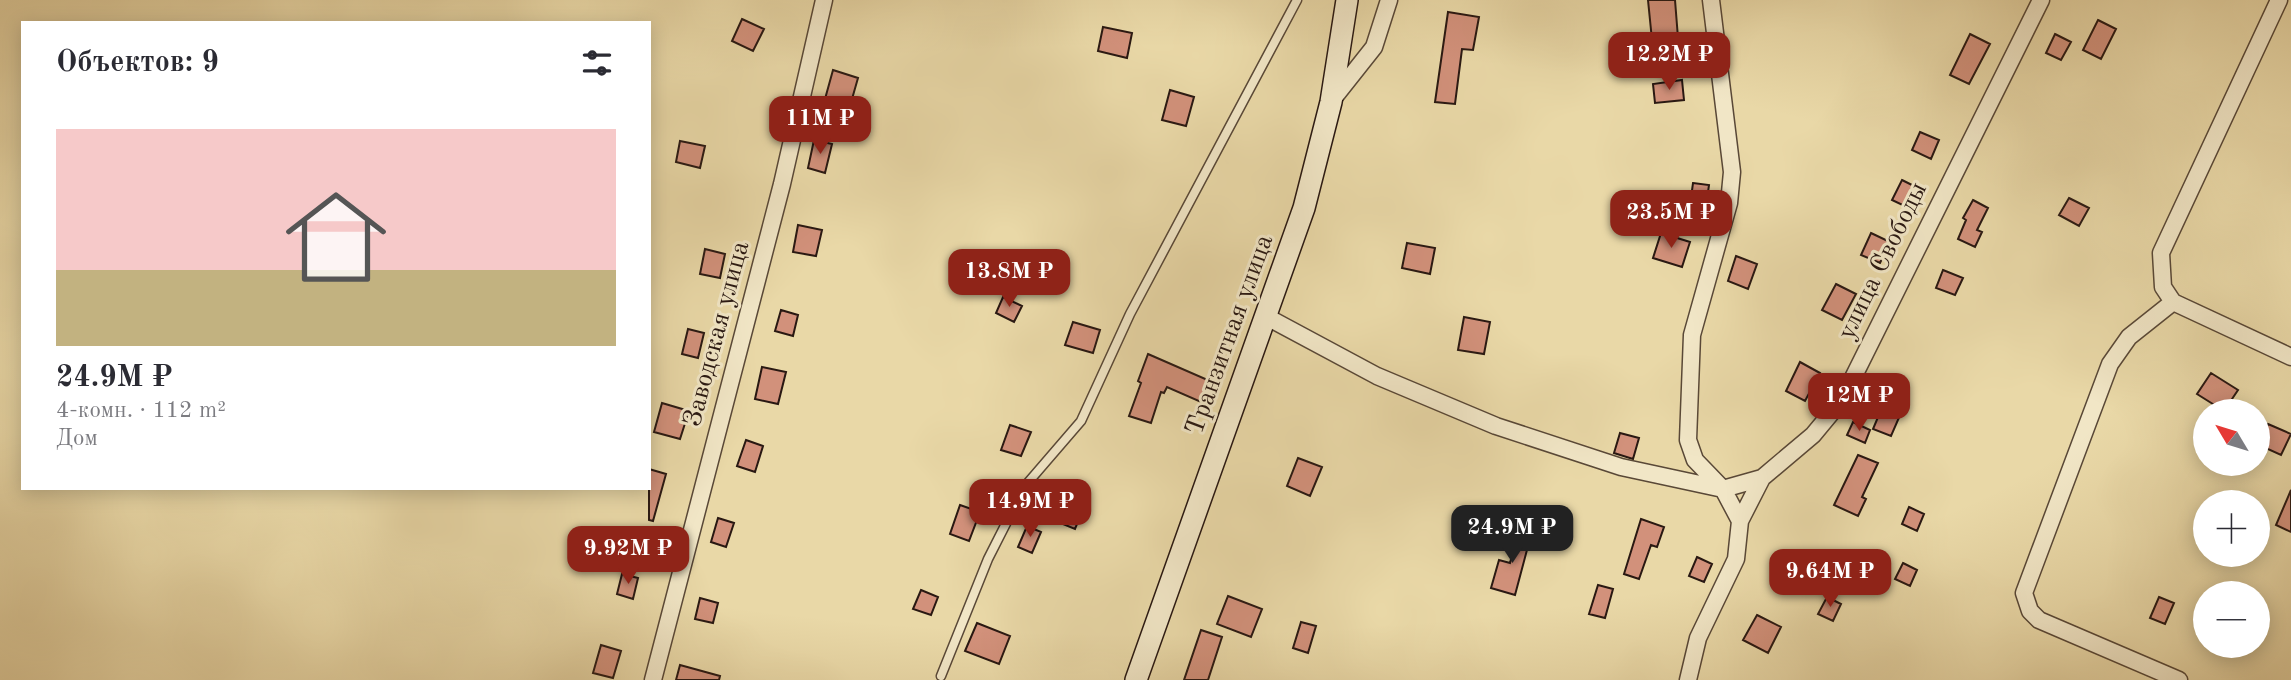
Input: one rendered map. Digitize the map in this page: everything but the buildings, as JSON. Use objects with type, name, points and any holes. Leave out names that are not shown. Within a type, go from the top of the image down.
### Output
[{"type":"main road","name":"Транзитная улица","points":[[1136,680],[1304,208],[1331,102],[1346,0]]},
{"type":"street","name":"Заводская улица","points":[[653,680],[782,184],[824,0]]},
{"type":"street","points":[[1331,102],[1374,47],[1389,0]]},
{"type":"street","points":[[1711,0],[1731,172],[1729,203],[1692,335],[1688,440],[1695,460],[1723,489],[1740,521]]},
{"type":"street","name":"улица Свободы","points":[[1688,680],[1698,638],[1736,559],[1740,521],[1762,478],[1813,435],[1842,400],[2041,0]]},
{"type":"street","points":[[2279,0],[2161,253],[2163,288],[2173,302],[2291,357]]},
{"type":"street","points":[[2173,302],[2129,337],[2110,364],[2024,593],[2030,611],[2039,621],[2179,680]]},
{"type":"street","points":[[1267,317],[1377,376],[1496,426],[1621,467],[1723,489],[1762,478]]},
{"type":"lane","points":[[941,676],[988,559],[1025,486],[1081,421],[1130,314],[1297,0]]}]
